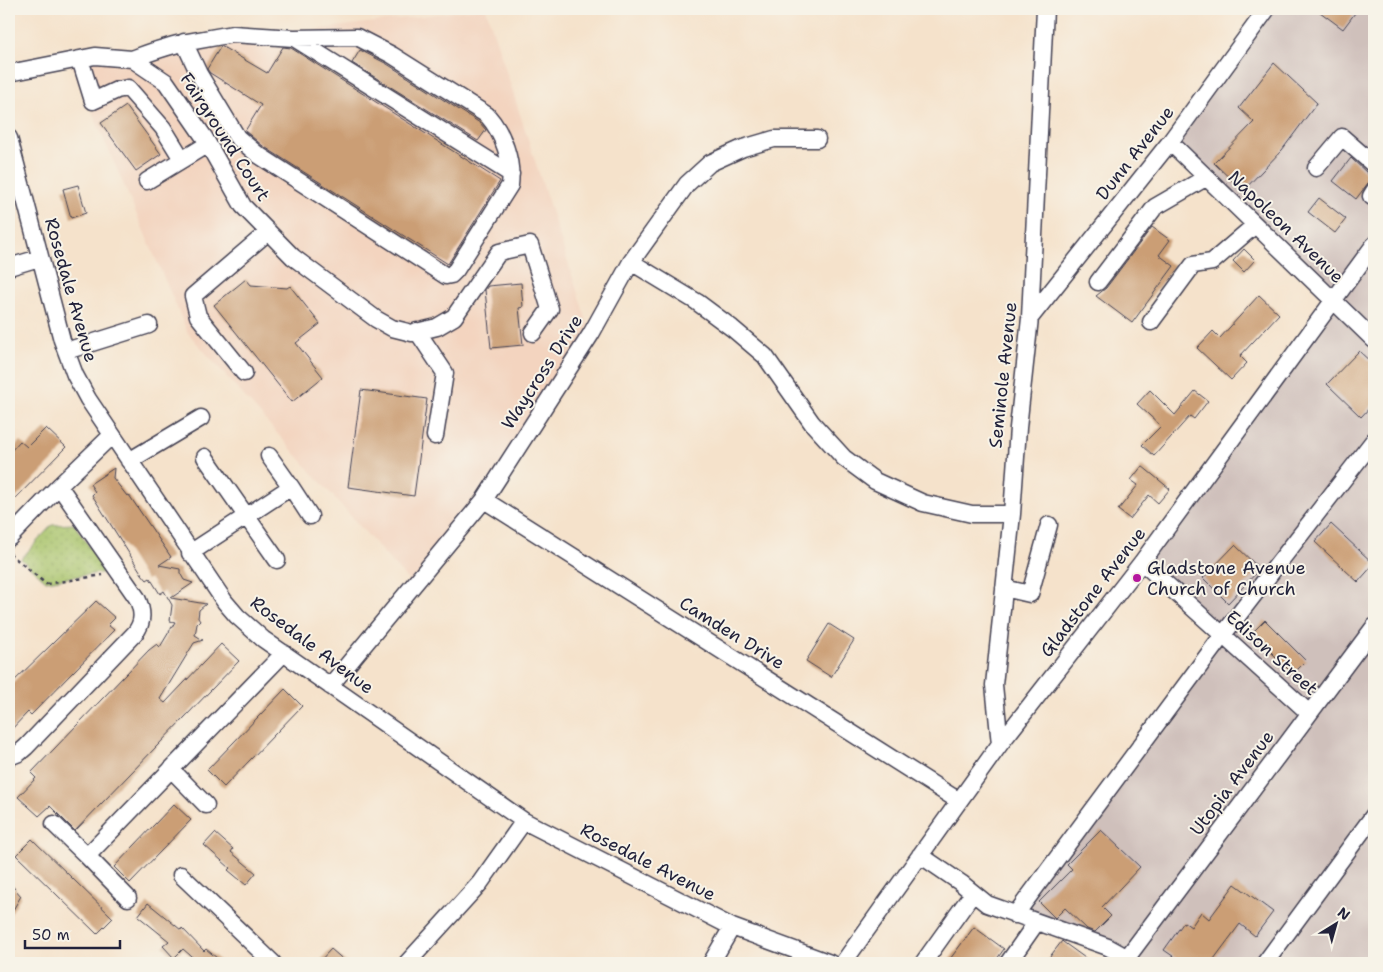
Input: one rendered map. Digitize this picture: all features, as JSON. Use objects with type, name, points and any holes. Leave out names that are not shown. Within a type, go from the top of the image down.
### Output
[{"type":"street","name":"Seminole Avenue","points":[[1000,744],[994,685],[1030,318],[1045,9]]},
{"type":"street","name":"Dunn Avenue","points":[[1030,318],[1170,142],[1267,9]]},
{"type":"street","points":[[132,60],[184,42],[233,34],[294,38],[357,37],[400,60],[487,115],[496,125],[506,151],[511,174],[510,185],[494,213],[456,270],[451,275],[446,276],[257,154],[237,137],[199,74],[184,42]]},
{"type":"street","points":[[294,38],[511,174]]},
{"type":"street","name":"Fairground Court","points":[[9,73],[95,56],[132,60],[166,82],[208,144],[243,206],[293,257],[392,328],[412,333],[417,331]]},
{"type":"street","points":[[80,59],[93,101],[117,90],[128,88],[163,128],[182,159]]},
{"type":"street","points":[[1316,168],[1342,137],[1374,165]]},
{"type":"street","name":"Rosedale Avenue","points":[[9,138],[39,258],[66,352],[88,399],[190,553],[237,616],[284,654],[524,821],[732,927],[830,963]]},
{"type":"street","name":"Waycross Drive","points":[[330,686],[484,500],[591,334],[631,262],[687,184],[710,163],[743,148],[774,139],[817,139]]},
{"type":"street","name":"Napoleon Avenue","points":[[1170,142],[1374,340]]},
{"type":"street","points":[[146,182],[208,144]]},
{"type":"street","points":[[1098,282],[1154,207],[1207,177]]},
{"type":"street","points":[[1374,191],[1371,196],[1374,198]]},
{"type":"street","points":[[1151,322],[1193,265],[1212,262],[1255,224]]},
{"type":"street","points":[[244,373],[198,316],[193,296],[268,232]]},
{"type":"street","points":[[434,436],[445,373],[417,331],[437,327],[454,317],[499,252],[530,245],[550,309],[533,333]]},
{"type":"street","name":"Gladstone Avenue","points":[[843,963],[1000,744],[1142,562],[1374,245]]},
{"type":"street","points":[[9,267],[39,258]]},
{"type":"street","points":[[631,262],[697,302],[765,356],[812,423],[844,458],[875,481],[923,503],[972,514],[1012,514]]},
{"type":"street","points":[[66,352],[149,325]]},
{"type":"street","points":[[129,461],[201,418]]},
{"type":"street","points":[[9,538],[112,435]]},
{"type":"street","points":[[1015,915],[1222,636],[1374,440]]},
{"type":"street","points":[[269,456],[310,516]]},
{"type":"street","points":[[205,457],[277,560]]},
{"type":"street","points":[[9,757],[26,747],[139,628],[142,620],[140,604],[59,486]]},
{"type":"street","points":[[190,553],[291,487]]},
{"type":"street","name":"Camden Drive","points":[[484,500],[959,800]]},
{"type":"street","points":[[1004,588],[1030,594],[1049,525]]},
{"type":"street","name":"Edison Street","points":[[1142,562],[1309,713]]},
{"type":"street","name":"Utopia Avenue","points":[[1126,960],[1374,627]]},
{"type":"street","points":[[87,856],[284,654]]},
{"type":"street","points":[[172,769],[206,805]]},
{"type":"street","points":[[1265,963],[1374,816]]},
{"type":"street","points":[[407,963],[480,883],[524,821]]},
{"type":"street","points":[[54,824],[128,898]]},
{"type":"street","points":[[920,855],[987,904],[1108,947],[1126,960]]},
{"type":"street","points":[[181,876],[273,963]]},
{"type":"street","points":[[922,963],[973,893]]},
{"type":"street","points":[[1008,963],[1036,923]]},
{"type":"street","points":[[711,963],[732,927]]},
{"type":"path","points":[[9,552],[46,584],[119,572]]},
{"type":"shaded area","points":[[486,9],[591,334],[484,500],[413,586],[188,333],[70,61]]},
{"type":"shaded area","points":[[1267,9],[1374,9],[1374,963],[1123,963],[1127,958],[1015,915],[1222,636],[1142,562],[1334,301],[1170,142]]},
{"type":"green space","points":[[74,524],[107,572],[46,581],[21,559],[52,525]]},
{"type":"building","points":[[1316,9],[1358,9],[1343,29]]},
{"type":"building","points":[[221,46],[267,73],[283,47],[291,48],[500,181],[448,264],[263,146],[245,131],[261,105],[210,73],[207,69]]},
{"type":"building","points":[[360,50],[387,64],[480,123],[486,130],[478,141],[352,63]]},
{"type":"building","points":[[1274,63],[1317,103],[1282,150],[1243,191],[1214,163],[1254,122],[1239,108]]},
{"type":"building","points":[[126,106],[161,154],[136,171],[101,123]]},
{"type":"building","points":[[1351,158],[1367,173],[1374,175],[1356,199],[1333,181]]},
{"type":"building","points":[[78,185],[86,213],[71,218],[63,189]]},
{"type":"building","points":[[1319,198],[1346,219],[1335,233],[1308,212]]},
{"type":"building","points":[[1152,227],[1170,240],[1159,255],[1174,266],[1132,323],[1096,296],[1106,288]]},
{"type":"building","points":[[1244,249],[1255,260],[1244,272],[1233,261]]},
{"type":"building","points":[[246,279],[251,285],[287,288],[290,286],[320,324],[296,343],[323,377],[292,402],[214,305]]},
{"type":"building","points":[[521,283],[523,307],[519,308],[523,345],[491,348],[485,290],[488,286]]},
{"type":"building","points":[[1259,295],[1279,314],[1240,356],[1247,363],[1231,380],[1197,348],[1213,331],[1220,338]]},
{"type":"building","points":[[1359,351],[1374,365],[1374,403],[1361,417],[1327,384]]},
{"type":"building","points":[[361,390],[427,399],[414,496],[348,487]]},
{"type":"building","points":[[1150,390],[1175,415],[1195,391],[1208,401],[1194,419],[1190,416],[1154,456],[1142,445],[1161,426],[1137,404]]},
{"type":"building","points":[[46,428],[66,447],[9,505],[9,453],[20,441],[27,447]]},
{"type":"building","points":[[1142,466],[1170,489],[1158,503],[1149,495],[1130,519],[1118,510],[1138,485],[1131,480]]},
{"type":"building","points":[[114,468],[113,478],[127,496],[129,495],[171,557],[159,565],[180,569],[184,580],[193,583],[171,598],[206,604],[199,610],[198,618],[200,621],[197,624],[195,635],[203,640],[194,643],[160,699],[165,703],[221,644],[239,661],[75,831],[50,806],[39,816],[18,797],[36,778],[31,773],[149,650],[157,644],[160,647],[175,622],[170,621],[172,605],[164,591],[160,594],[150,578],[147,580],[142,574],[92,495],[95,492],[90,484]]},
{"type":"building","points":[[1331,524],[1374,564],[1358,582],[1315,542]]},
{"type":"building","points":[[1235,545],[1260,569],[1228,603],[1203,578]]},
{"type":"building","points":[[96,601],[115,618],[108,625],[114,630],[31,715],[28,712],[9,732],[9,686]]},
{"type":"building","points":[[1265,620],[1306,661],[1293,674],[1252,633]]},
{"type":"building","points":[[829,624],[854,640],[831,677],[806,661]]},
{"type":"building","points":[[285,689],[302,706],[224,787],[207,770]]},
{"type":"building","points":[[174,804],[191,820],[130,883],[114,867]]},
{"type":"building","points":[[1101,830],[1140,867],[1102,907],[1111,916],[1095,932],[1087,929],[1065,908],[1055,918],[1039,902],[1072,869],[1067,864]]},
{"type":"building","points":[[215,833],[233,849],[231,852],[256,873],[246,885],[228,870],[230,868],[204,845]]},
{"type":"building","points":[[32,839],[113,918],[97,934],[16,855]]},
{"type":"building","points":[[9,882],[21,896],[9,917]]},
{"type":"building","points":[[1235,884],[1273,912],[1255,936],[1240,924],[1211,963],[1183,963],[1164,950],[1184,922],[1191,927],[1201,912],[1209,919]]},
{"type":"building","points":[[148,903],[181,930],[182,928],[204,951],[206,949],[223,963],[199,963],[183,949],[174,958],[163,946],[169,941],[138,916]]},
{"type":"building","points":[[974,927],[1004,949],[994,963],[947,963]]},
{"type":"building","points":[[1063,942],[1092,963],[1045,963]]},
{"type":"building","points":[[331,949],[347,963],[318,963]]},
{"type":"place","name":"Gladstone Avenue Church of Church","points":[[1137,578]]}]
